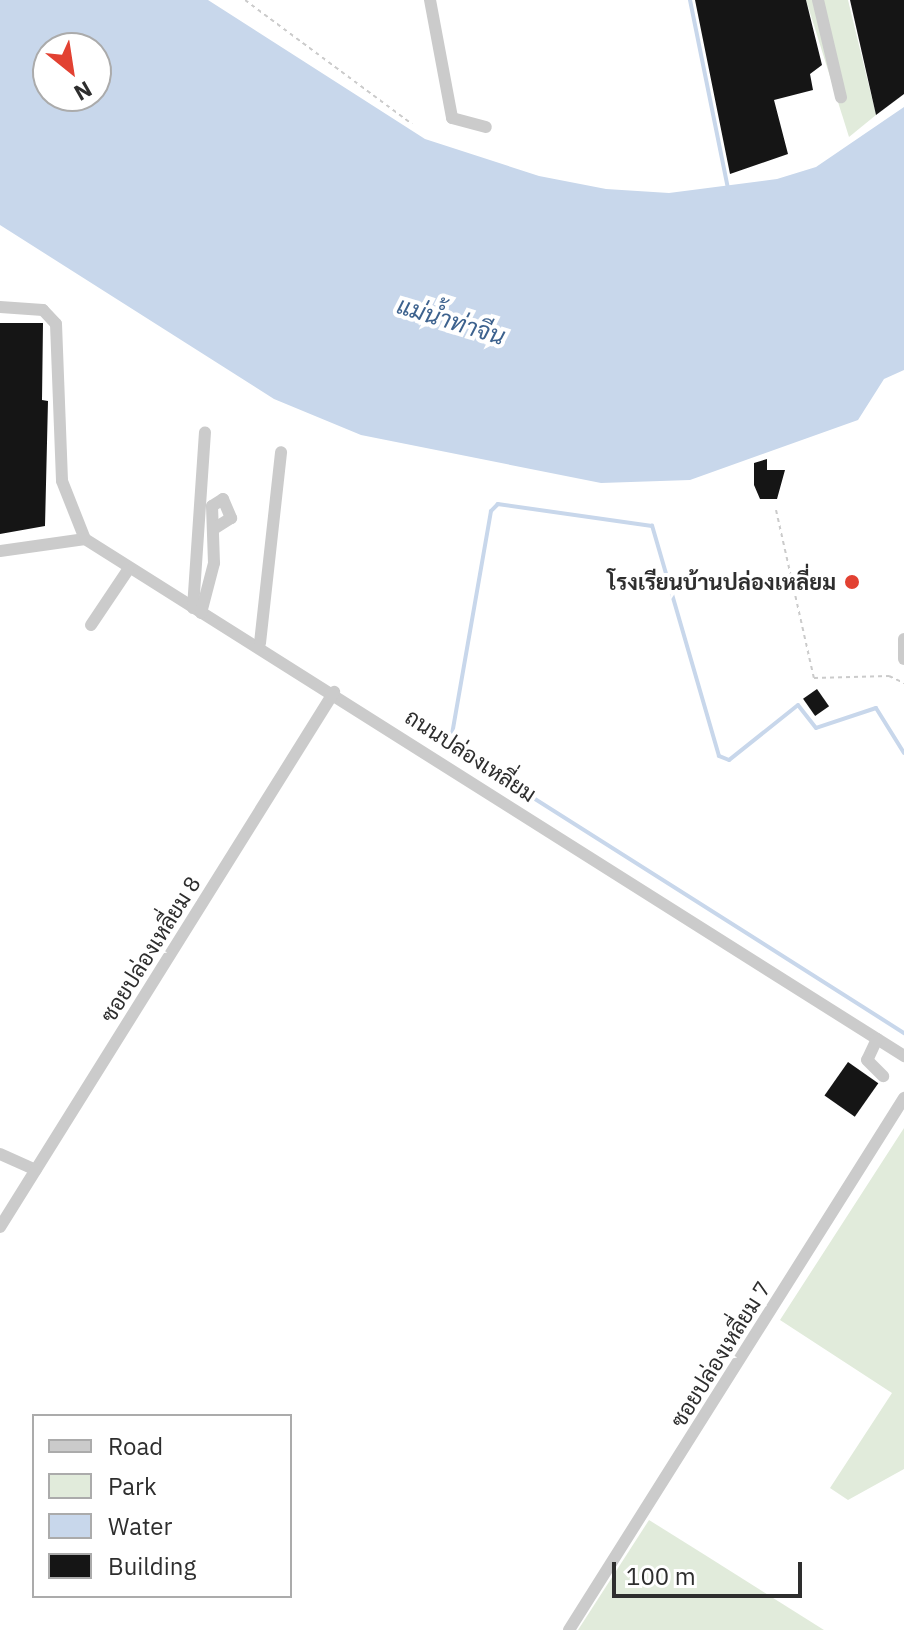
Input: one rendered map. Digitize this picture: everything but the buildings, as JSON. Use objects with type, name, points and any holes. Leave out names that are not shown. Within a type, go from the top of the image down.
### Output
[{"type":"street","points":[[430,0],[452,118],[486,127]]},
{"type":"street","points":[[818,0],[841,97]]},
{"type":"street","points":[[0,307],[43,310],[56,324],[62,481],[85,539],[0,551]]},
{"type":"street","points":[[197,611],[205,432]]},
{"type":"street","points":[[260,643],[281,452]]},
{"type":"street","points":[[197,611],[215,528]]},
{"type":"street","name":"ถนนปล่องเหลี่ยม","points":[[85,539],[128,570],[197,611],[260,643],[904,1056]]},
{"type":"street","points":[[91,625],[128,570]]},
{"type":"street","points":[[904,639],[904,659]]},
{"type":"street","name":"ซอยปล่องเหลี่ยม 8","points":[[0,1227],[334,692]]},
{"type":"street","points":[[877,1039],[867,1060],[883,1076]]},
{"type":"street","name":"ซอยปล่องเหลี่ยม 7","points":[[569,1630],[904,1098]]},
{"type":"street","points":[[0,1154],[36,1170]]},
{"type":"path","points":[[245,0],[412,124]]},
{"type":"path","points":[[776,510],[814,678],[889,676],[904,683]]},
{"type":"green space","points":[[806,0],[848,0],[876,115],[849,137]]},
{"type":"green space","points":[[904,1128],[904,1469],[848,1500],[830,1488],[892,1393],[780,1320]]},
{"type":"green space","points":[[649,1520],[705,1555],[824,1630],[578,1630]]},
{"type":"water","name":"แม่น้ำท่าจีน","points":[[0,0],[208,0],[425,139],[539,176],[606,189],[669,193],[777,179],[816,167],[904,107],[904,370],[884,379],[858,420],[690,480],[601,483],[361,435],[274,399],[0,225]]},
{"type":"waterway","points":[[690,0],[729,194]]},
{"type":"waterway","points":[[904,753],[876,708],[816,728],[798,705],[729,760],[719,756],[652,526],[498,504],[491,511],[450,745],[904,1033]]},
{"type":"place","name":"โรงเรียนบ้านปล่องเหลี่ยม","points":[[852,582]]}]
